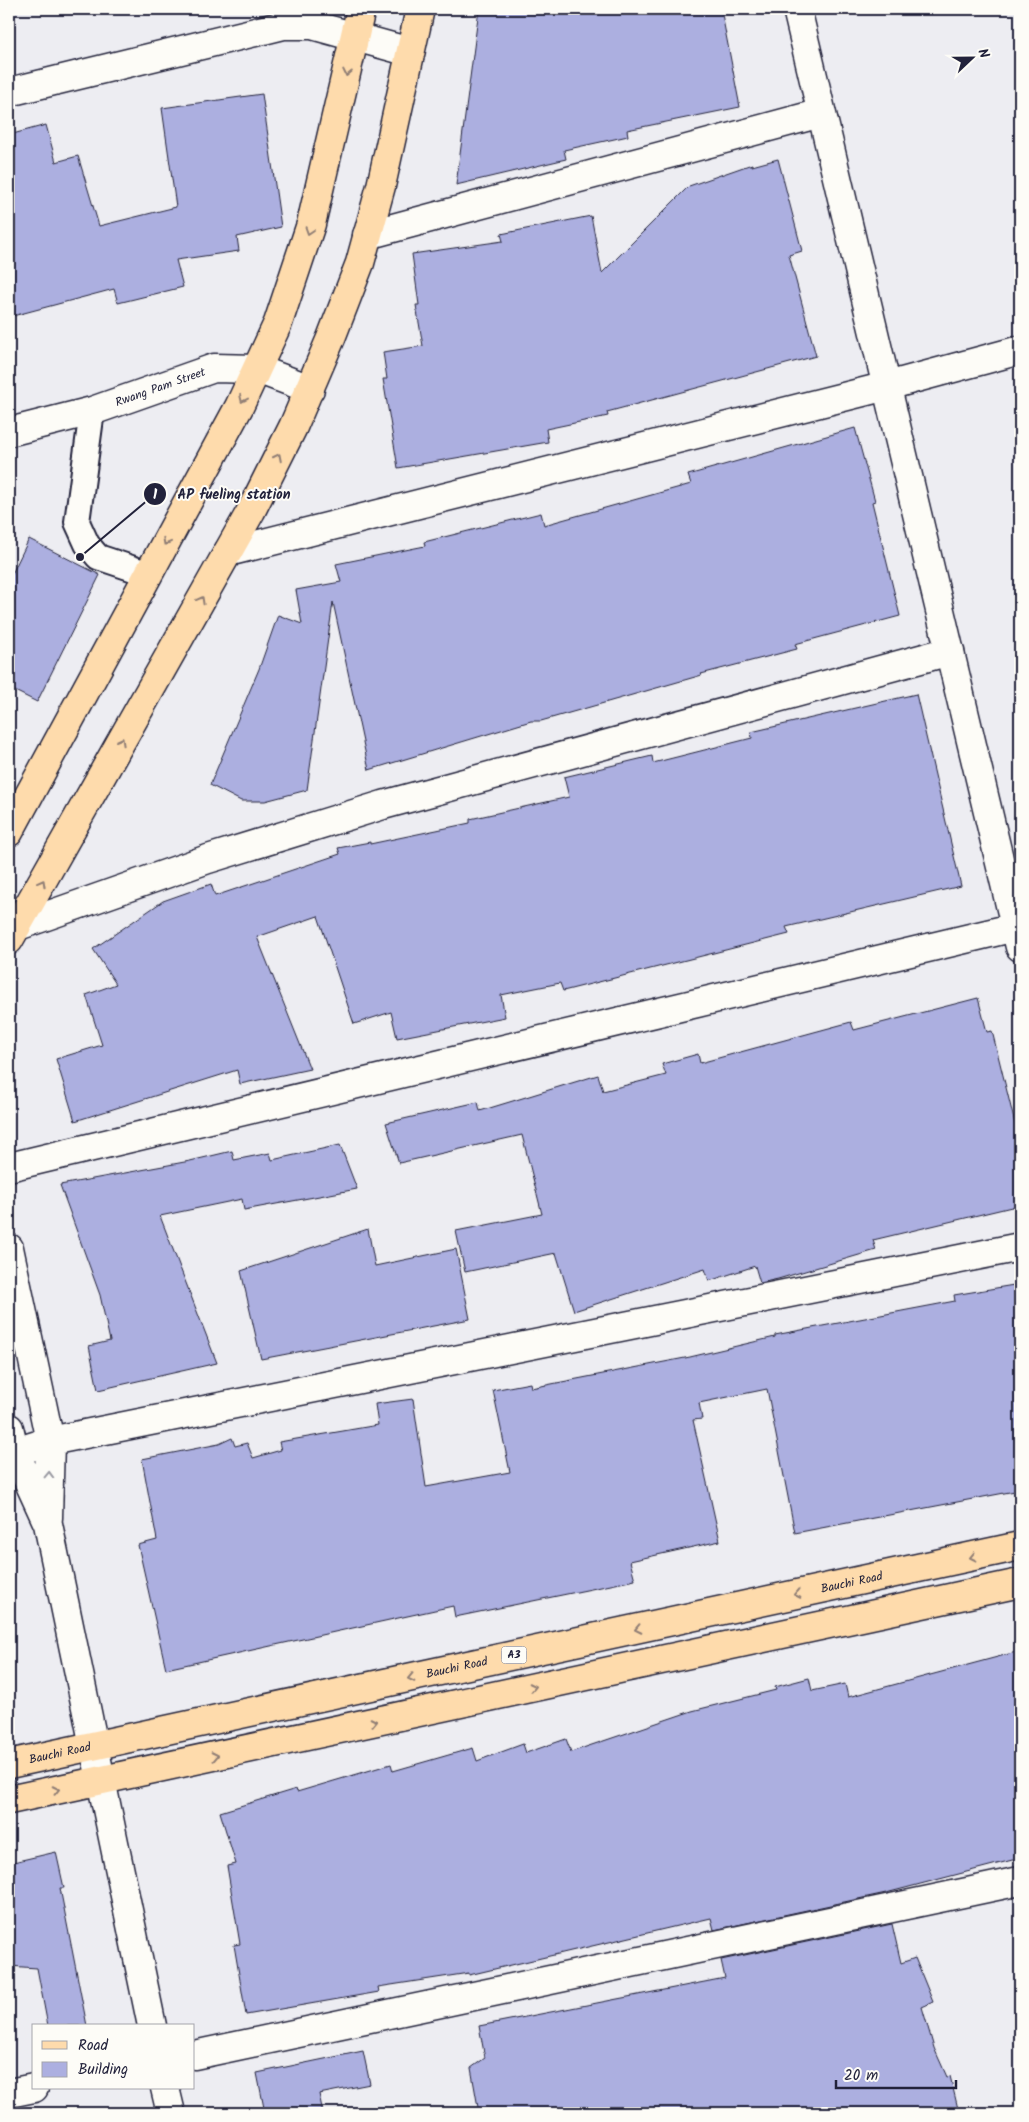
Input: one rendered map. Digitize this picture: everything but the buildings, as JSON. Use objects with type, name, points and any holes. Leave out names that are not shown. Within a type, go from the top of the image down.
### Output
[{"type":"main road","points":[[9,832],[239,407],[278,323],[312,224],[361,9]]},
{"type":"main road","points":[[11,934],[228,552],[289,436],[310,389],[360,263],[381,186],[420,9]]},
{"type":"main road","name":"Bauchi Road","points":[[9,1764],[1020,1546]]},
{"type":"main road","points":[[9,1800],[1020,1583]]},
{"type":"street","points":[[9,1167],[1019,933],[797,9]]},
{"type":"street","points":[[9,92],[284,25],[312,25],[410,52]]},
{"type":"street","points":[[368,234],[821,113]]},
{"type":"street","points":[[228,552],[887,386],[1020,350]]},
{"type":"street","name":"Rwang Pam Street","points":[[9,432],[92,411],[214,368],[257,369],[310,389]]},
{"type":"street","points":[[11,934],[208,859],[383,805],[950,651]]},
{"type":"street","points":[[152,2024],[48,1524],[12,1440],[50,1442],[1020,1247]]},
{"type":"street","points":[[9,1248],[50,1442],[48,1524]]},
{"type":"street","points":[[195,2055],[1020,1881]]},
{"type":"street","points":[[9,2093],[32,2088]]},
{"type":"street","points":[[165,2090],[171,2113]]},
{"type":"lane","points":[[92,411],[78,522],[87,544],[98,557],[149,574]]},
{"type":"place","name":"AP fueling station","points":[[80,557]]}]
